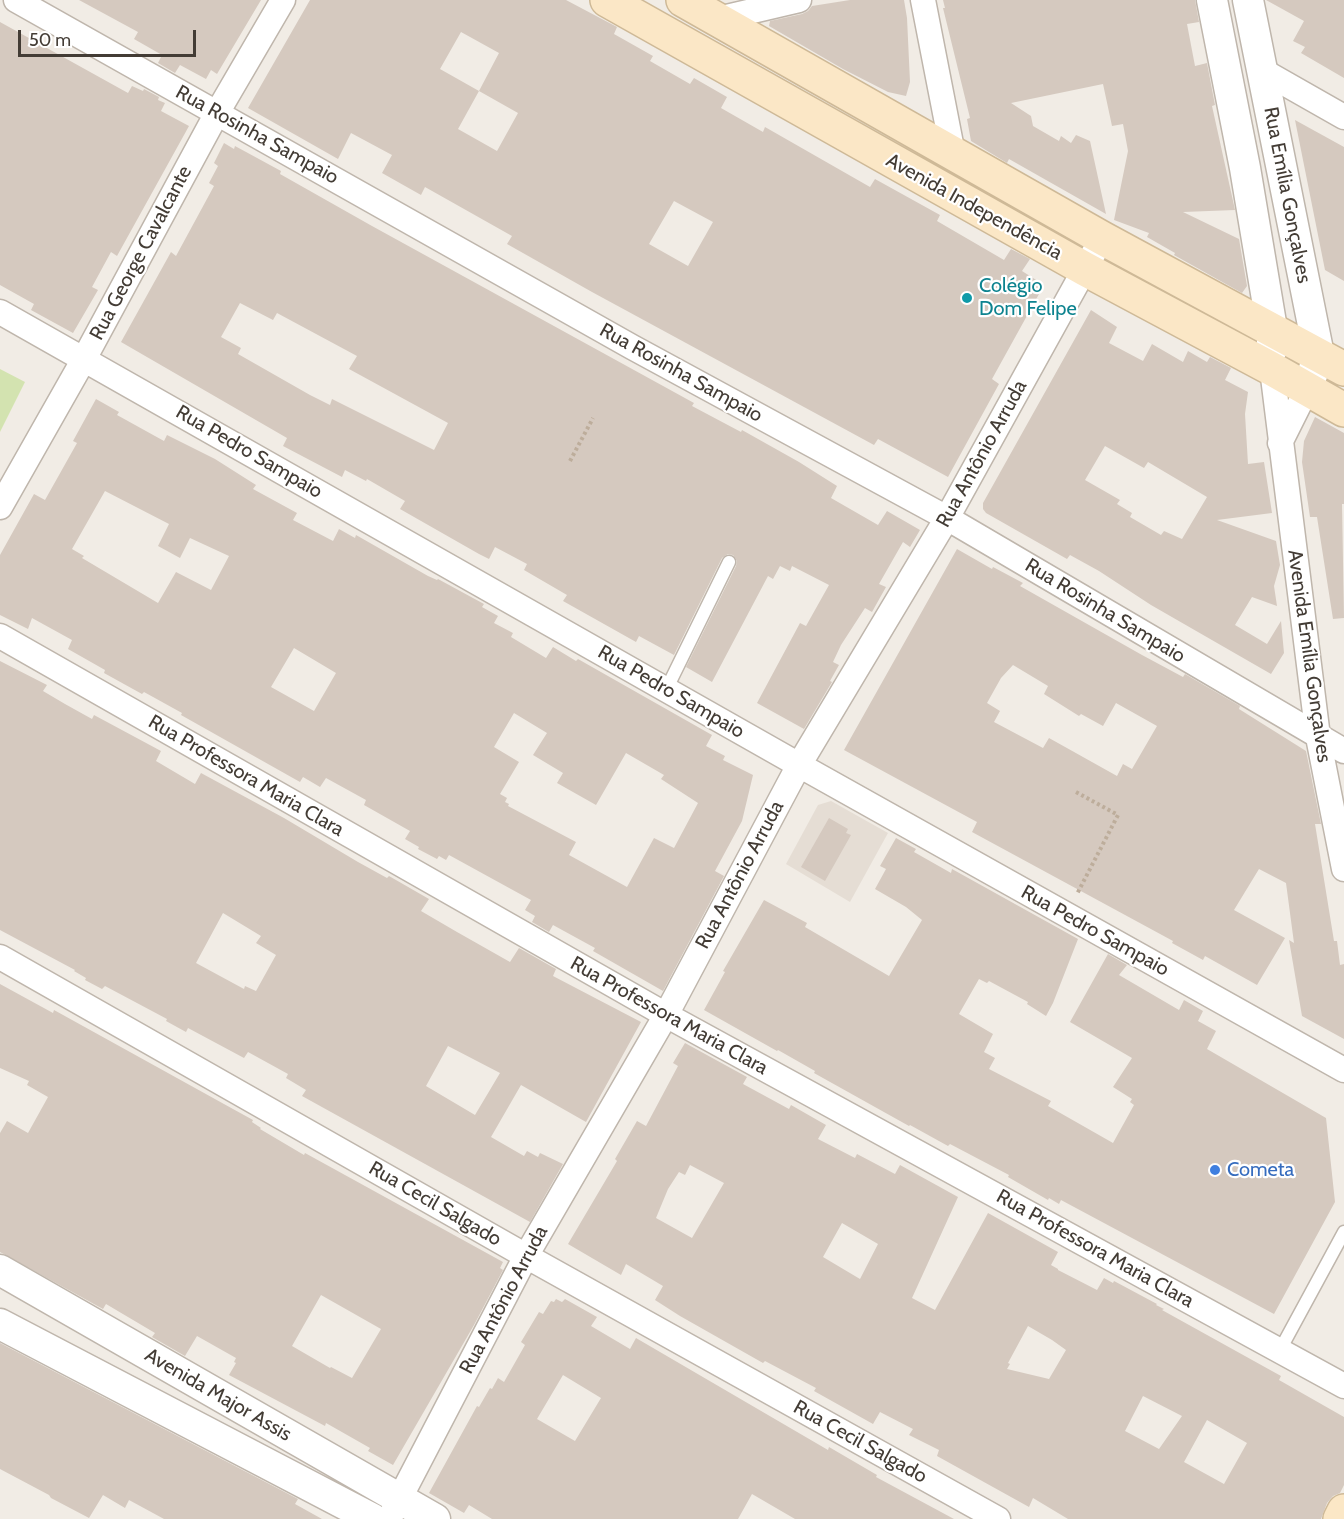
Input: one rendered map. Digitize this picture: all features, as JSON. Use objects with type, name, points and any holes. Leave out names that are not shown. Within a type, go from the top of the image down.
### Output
[{"type":"main road","name":"Avenida Independência","points":[[607,0],[1085,269],[1344,410]]},
{"type":"main road","name":"Avenida Independência","points":[[683,0],[1102,238],[1331,362]]},
{"type":"main road","points":[[1340,1519],[1344,1511]]},
{"type":"street","name":"Rua Rosinha Sampaio","points":[[16,0],[632,346],[947,518],[1344,751]]},
{"type":"street","name":"Rua George Cavalcante","points":[[0,507],[84,359],[217,113],[283,0]]},
{"type":"street","points":[[718,19],[799,0]]},
{"type":"street","points":[[923,0],[953,154]]},
{"type":"street","name":"Rua Emília Gonçalves","points":[[1212,0],[1245,168],[1272,329],[1272,369]]},
{"type":"street","name":"Rua Emília Gonçalves","points":[[1248,0],[1331,362],[1307,390]]},
{"type":"street","points":[[1263,71],[1344,117]]},
{"type":"street","name":"Rua Antônio Arruda","points":[[394,1509],[526,1256],[666,1015],[799,765],[947,518],[1102,238]]},
{"type":"street","name":"Rua Pedro Sampaio","points":[[0,312],[666,690],[1344,1070]]},
{"type":"street","name":"Avenida Emília Gonçalves","points":[[1272,369],[1318,737],[1344,869]]},
{"type":"street","points":[[1280,443],[1307,390]]},
{"type":"street","name":"Rua Professora Maria Clara","points":[[0,636],[666,1015],[1344,1386]]},
{"type":"street","name":"Rua Cecil Salgado","points":[[0,957],[526,1256],[998,1519]]},
{"type":"street","points":[[0,1322],[12,1276]]},
{"type":"street","name":"Avenida Major Assis","points":[[12,1276],[394,1509],[435,1519]]},
{"type":"street","name":"Avenida Major Assis","points":[[0,1322],[372,1519]]},
{"type":"lane","points":[[666,690],[729,562]]},
{"type":"lane","points":[[1280,1350],[1344,1232]]},
{"type":"path","points":[[570,461],[593,418]]},
{"type":"path","points":[[1066,915],[1118,815],[1076,792]]},
{"type":"shaded area","points":[[831,801],[888,833],[850,902],[786,864],[818,805]]},
{"type":"green space","points":[[0,369],[25,382],[0,432]]},
{"type":"building","points":[[79,0],[261,0],[217,74],[211,70],[206,79],[180,65],[175,73],[158,63],[162,55],[134,39],[138,32]]},
{"type":"building","points":[[310,0],[566,0],[617,27],[614,34],[653,56],[650,61],[690,84],[694,78],[727,97],[721,108],[763,132],[765,127],[870,187],[875,179],[940,215],[937,221],[1004,260],[1011,249],[1030,259],[1022,271],[1044,285],[992,379],[999,384],[948,477],[878,439],[874,445],[592,292],[507,244],[512,236],[425,187],[421,195],[382,173],[392,155],[351,133],[338,159],[248,108]],"holes":[[[461,32],[499,53],[479,91],[440,69]],[[479,91],[518,113],[497,151],[458,129]],[[674,201],[713,222],[688,266],[649,244]]]},
{"type":"building","points":[[850,0],[904,0],[910,82],[906,96],[888,92],[769,26],[770,21],[802,14],[812,6]]},
{"type":"building","points":[[943,0],[1195,0],[1199,22],[1187,24],[1195,66],[1207,63],[1215,105],[1212,106],[1235,210],[1183,212],[1239,239],[1247,286],[1242,293],[1174,255],[1175,253],[1147,237],[1149,233],[1114,220],[1128,151],[1123,124],[1112,126],[1103,84],[1011,103],[1031,116],[1033,126],[1059,141],[1061,136],[1071,143],[1076,135],[1090,141],[1106,214],[1009,159],[1007,163],[971,141],[967,119],[970,118]]},
{"type":"building","points":[[1266,0],[1344,0],[1344,78],[1301,53],[1305,47],[1293,41],[1304,21]]},
{"type":"building","points":[[0,22],[128,93],[132,86],[159,97],[158,100],[165,103],[161,111],[189,126],[117,256],[111,252],[92,287],[98,290],[73,333],[31,310],[34,304],[0,285]]},
{"type":"building","points":[[1295,120],[1344,147],[1344,281],[1325,270]]},
{"type":"building","points":[[224,143],[234,149],[235,146],[372,226],[694,403],[692,406],[741,432],[742,430],[799,462],[837,486],[831,498],[878,525],[887,511],[920,530],[910,547],[903,542],[879,584],[886,587],[872,612],[865,608],[841,645],[833,662],[839,665],[830,681],[832,682],[804,729],[757,703],[800,623],[806,626],[829,585],[792,566],[790,571],[780,566],[773,579],[768,576],[712,682],[686,667],[736,566],[737,561],[733,555],[728,554],[722,558],[674,655],[639,636],[636,642],[563,601],[567,595],[524,570],[527,564],[495,547],[489,559],[479,554],[400,509],[405,501],[367,479],[366,481],[345,470],[342,477],[283,446],[287,438],[121,342],[171,252],[176,256],[214,186],[209,183],[218,166],[214,163]],"holes":[[[240,303],[273,320],[277,313],[357,356],[349,369],[448,423],[434,450],[332,399],[330,405],[310,395],[238,354],[241,348],[221,337]]]},
{"type":"building","points":[[1091,310],[1117,327],[1109,343],[1143,361],[1152,344],[1183,362],[1188,351],[1207,362],[1210,357],[1231,368],[1225,380],[1248,392],[1245,414],[1248,464],[1264,462],[1272,513],[1217,520],[1276,541],[1280,565],[1274,586],[1277,606],[1252,597],[1235,625],[1267,644],[1281,621],[1284,653],[1271,674],[1151,605],[1099,571],[1070,555],[1067,559],[986,513],[983,503]],"holes":[[[1105,446],[1144,468],[1148,462],[1207,497],[1182,539],[1164,531],[1161,535],[1130,517],[1132,513],[1117,504],[1120,500],[1085,480]]]},
{"type":"building","points":[[96,399],[119,412],[117,415],[164,441],[167,435],[215,459],[256,485],[253,489],[297,513],[293,520],[333,541],[339,529],[355,538],[356,535],[428,576],[484,604],[482,607],[498,616],[494,623],[513,633],[511,637],[546,658],[553,647],[712,735],[706,746],[725,756],[723,760],[753,775],[742,821],[715,871],[724,876],[663,991],[593,951],[595,948],[553,925],[549,932],[532,922],[535,916],[525,910],[531,900],[449,855],[446,860],[439,856],[437,859],[418,849],[419,847],[405,839],[410,831],[364,805],[366,800],[326,778],[320,787],[303,777],[300,782],[181,715],[182,713],[104,673],[105,670],[68,649],[72,640],[32,618],[28,629],[0,615],[0,555],[34,494],[45,500],[77,443],[73,441]],"holes":[[[105,491],[169,524],[158,546],[180,558],[190,538],[229,556],[211,590],[176,572],[158,603],[82,558],[84,556],[72,549]],[[294,648],[336,673],[314,711],[271,687]],[[514,713],[547,733],[533,755],[563,773],[557,783],[596,805],[626,753],[664,775],[661,779],[698,803],[674,848],[654,838],[627,887],[569,855],[576,842],[508,806],[509,804],[505,802],[507,798],[500,794],[519,762],[494,747]]]},
{"type":"building","points":[[1315,417],[1344,433],[1344,504],[1342,504],[1344,618],[1333,619],[1317,517],[1310,517],[1302,462],[1304,441]]},
{"type":"building","points":[[957,549],[1023,583],[1020,586],[1142,655],[1183,677],[1185,674],[1240,706],[1239,709],[1306,751],[1321,824],[1315,824],[1334,941],[1337,941],[1340,965],[1344,964],[1344,1039],[1302,1016],[1289,940],[1294,943],[1286,883],[1259,869],[1234,910],[1285,938],[1257,985],[1205,956],[1203,960],[1172,943],[1173,941],[972,832],[977,822],[844,750]],"holes":[[[1013,665],[1048,686],[1044,694],[1079,716],[1081,714],[1103,726],[1116,703],[1157,726],[1132,769],[1123,764],[1117,776],[1049,738],[1043,748],[994,722],[1000,711],[987,703],[1001,678]]]},
{"type":"building","points":[[0,661],[47,685],[43,691],[65,704],[92,719],[94,715],[161,751],[156,761],[195,784],[201,773],[358,862],[387,878],[389,876],[429,899],[421,911],[510,962],[519,948],[556,969],[553,976],[641,1022],[586,1122],[521,1085],[491,1137],[524,1156],[527,1151],[538,1157],[540,1153],[563,1164],[530,1222],[302,1096],[306,1090],[286,1078],[288,1074],[248,1052],[244,1058],[188,1028],[186,1032],[166,1021],[167,1019],[105,986],[102,989],[85,980],[86,978],[75,970],[0,930]],"holes":[[[223,913],[261,936],[256,943],[276,955],[256,991],[245,986],[244,989],[196,963]],[[448,1046],[500,1073],[475,1115],[426,1086]]]},
{"type":"building","points":[[829,818],[848,829],[846,833],[851,835],[825,881],[801,867]]},
{"type":"building","points":[[896,838],[916,849],[914,852],[951,873],[952,869],[1078,939],[1046,1016],[1027,1004],[1028,1002],[989,981],[987,983],[979,979],[959,1014],[993,1034],[984,1052],[995,1058],[989,1069],[1051,1101],[1048,1106],[1113,1143],[1134,1105],[1130,1102],[1132,1099],[1113,1087],[1132,1058],[1070,1022],[1108,954],[1127,965],[1119,975],[1179,1010],[1184,1000],[1203,1011],[1198,1021],[1216,1031],[1207,1049],[1326,1118],[1335,1202],[1274,1314],[1061,1200],[1059,1204],[1049,1198],[1048,1200],[1008,1177],[1009,1175],[950,1144],[948,1146],[909,1126],[704,1010],[725,972],[723,971],[764,900],[807,923],[805,927],[889,976],[922,920],[906,907],[875,889],[886,869],[880,866]]},
{"type":"building","points":[[0,984],[53,1013],[54,1010],[253,1120],[252,1122],[260,1129],[304,1155],[305,1153],[503,1262],[500,1268],[503,1270],[474,1325],[393,1465],[368,1451],[370,1448],[326,1423],[325,1426],[229,1375],[236,1363],[234,1362],[236,1358],[197,1336],[185,1356],[152,1337],[155,1333],[106,1304],[103,1309],[0,1252],[0,1133],[7,1121],[28,1133],[48,1097],[27,1085],[29,1081],[0,1068]],"holes":[[[321,1295],[381,1329],[352,1378],[292,1346]]]},
{"type":"building","points":[[685,1043],[747,1077],[743,1084],[789,1109],[791,1105],[826,1125],[818,1139],[855,1158],[857,1154],[895,1174],[900,1165],[958,1197],[912,1298],[935,1310],[988,1213],[1058,1252],[1051,1265],[1058,1270],[1097,1290],[1104,1278],[1113,1283],[1114,1281],[1281,1376],[1279,1380],[1344,1417],[1344,1485],[1340,1493],[1333,1496],[1327,1503],[1321,1519],[1068,1519],[1033,1498],[1029,1507],[937,1456],[939,1450],[909,1435],[913,1429],[880,1412],[873,1424],[814,1391],[816,1388],[765,1361],[763,1363],[680,1316],[655,1300],[663,1286],[626,1264],[621,1275],[568,1244],[617,1161],[615,1159],[637,1121],[646,1126],[678,1066],[673,1063]],"holes":[[[690,1165],[724,1183],[692,1238],[656,1218],[668,1189],[679,1172],[685,1175]],[[842,1223],[878,1244],[860,1279],[823,1257]],[[1028,1326],[1066,1350],[1049,1379],[1007,1369],[1010,1364],[1008,1363]],[[1143,1396],[1182,1416],[1159,1449],[1125,1431]],[[1207,1420],[1247,1443],[1224,1484],[1184,1462]]]},
{"type":"building","points":[[556,1299],[562,1302],[565,1299],[597,1317],[591,1326],[630,1349],[636,1338],[828,1450],[829,1447],[877,1475],[876,1477],[954,1519],[795,1519],[752,1494],[738,1519],[492,1519],[469,1505],[464,1513],[429,1493],[477,1406],[479,1407],[498,1378],[504,1382],[525,1345],[521,1342],[539,1312],[543,1314],[551,1301],[554,1302]],"holes":[[[563,1375],[601,1398],[575,1441],[537,1419]]]},
{"type":"building","points":[[0,1343],[298,1499],[295,1504],[322,1519],[164,1519],[129,1500],[125,1508],[103,1495],[89,1518],[51,1498],[0,1469]]},
{"type":"place","name":"Colégio Dom Felipe","points":[[967,298]]},
{"type":"place","name":"Cometa","points":[[1215,1170]]}]
